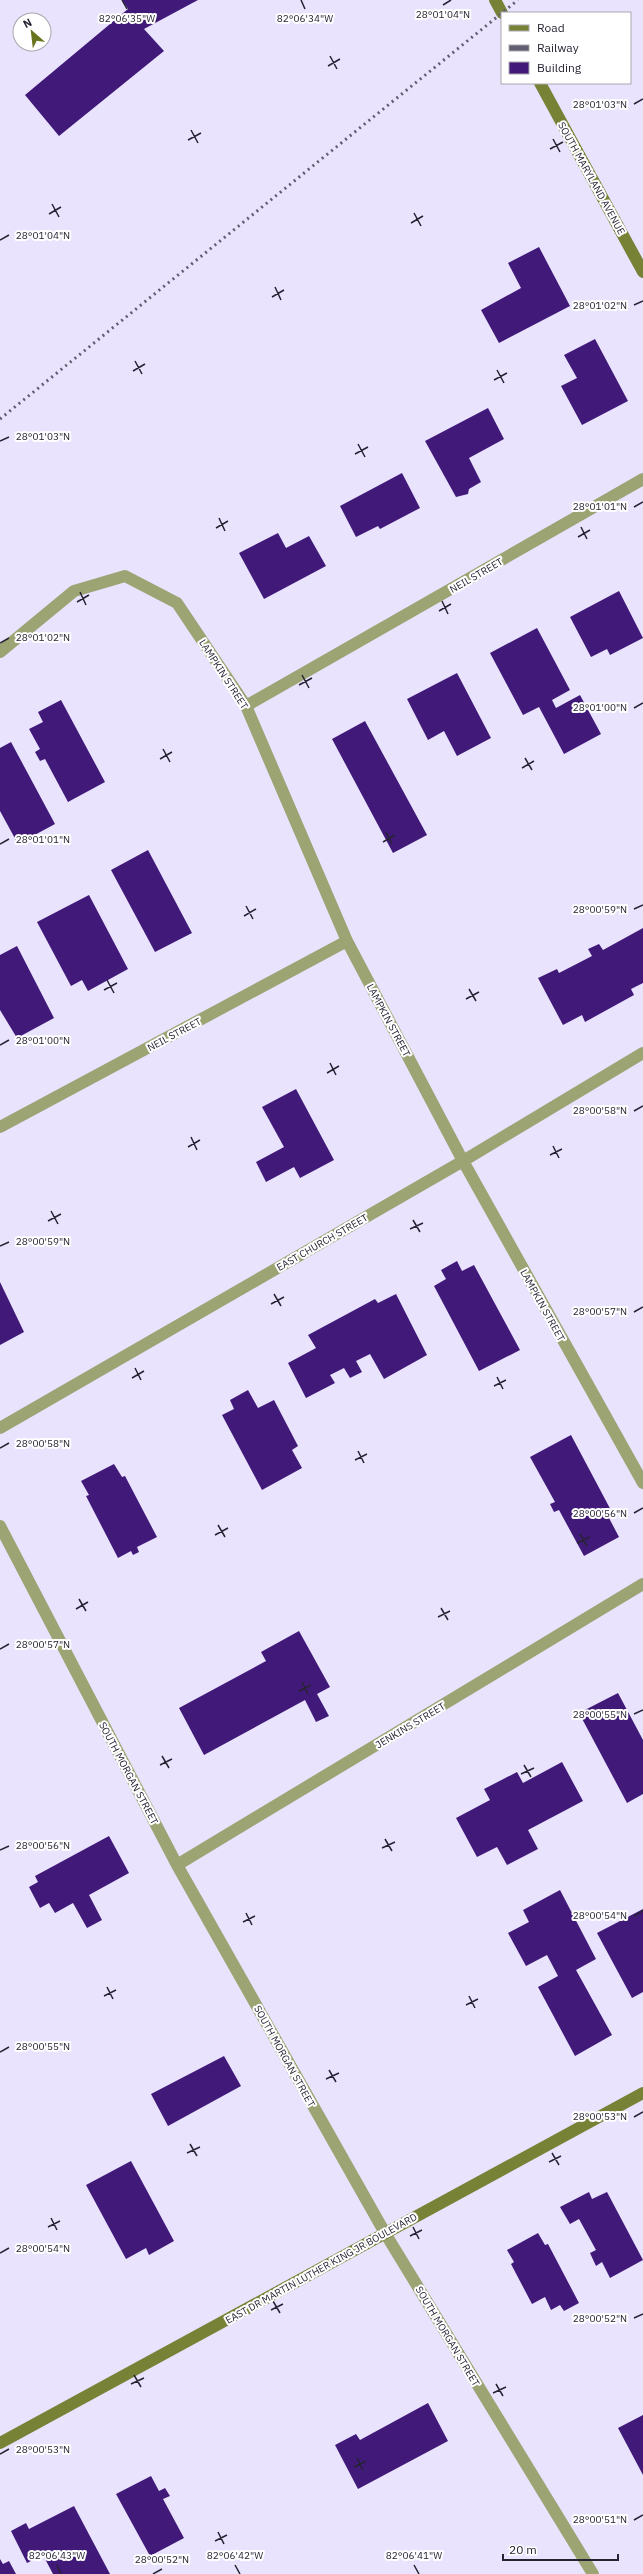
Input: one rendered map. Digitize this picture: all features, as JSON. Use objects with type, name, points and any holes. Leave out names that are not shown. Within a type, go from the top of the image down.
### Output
[{"type":"street","points":[[495,0],[501,12]]},
{"type":"street","name":"SOUTH MARYLAND AVENUE","points":[[541,84],[643,272]]},
{"type":"street","name":"NEIL STREET","points":[[246,706],[643,479]]},
{"type":"street","name":"LAMPKIN STREET","points":[[0,652],[74,591],[125,576],[177,603],[246,706],[347,941],[463,1161],[643,1483]]},
{"type":"street","name":"NEIL STREET","points":[[0,1127],[347,941]]},
{"type":"street","name":"EAST CHURCH STREET","points":[[0,1428],[463,1161],[643,1053]]},
{"type":"street","name":"SOUTH MORGAN STREET","points":[[0,1526],[177,1865],[385,2233],[593,2574]]},
{"type":"street","name":"JENKINS STREET","points":[[177,1865],[643,1584]]},
{"type":"street","name":"EAST DR MARTIN LUTHER KING JR BOULEVARD","points":[[0,2443],[643,2093]]},
{"type":"building","points":[[122,0],[198,0],[144,29],[164,51],[59,136],[25,95],[128,9]]},
{"type":"building","points":[[539,247],[570,306],[499,343],[481,310],[521,288],[508,263]]},
{"type":"building","points":[[595,339],[628,401],[582,425],[561,386],[577,378],[564,355]]},
{"type":"building","points":[[488,408],[504,439],[469,458],[481,482],[469,489],[468,494],[456,497],[425,441]]},
{"type":"building","points":[[402,473],[420,508],[380,529],[378,526],[356,537],[340,506]]},
{"type":"building","points":[[278,533],[286,548],[309,536],[326,566],[264,599],[239,553]]},
{"type":"building","points":[[619,591],[643,638],[610,655],[607,649],[591,657],[570,617]]},
{"type":"building","points":[[537,628],[570,690],[552,700],[556,708],[580,695],[601,734],[564,754],[539,707],[523,715],[490,653]]},
{"type":"building","points":[[457,673],[491,738],[457,756],[444,731],[428,740],[407,699]]},
{"type":"building","points":[[61,700],[105,782],[68,802],[45,759],[40,761],[35,752],[40,749],[29,729],[43,722],[38,712]]},
{"type":"building","points":[[365,721],[427,835],[393,853],[332,739]]},
{"type":"building","points":[[11,742],[55,824],[18,844],[0,811],[0,748]]},
{"type":"building","points":[[148,850],[192,933],[155,952],[111,870]]},
{"type":"building","points":[[89,895],[128,969],[88,991],[82,980],[71,986],[37,922]]},
{"type":"building","points":[[643,928],[643,983],[631,989],[634,995],[585,1022],[582,1015],[563,1025],[538,978],[557,969],[559,973],[592,956],[588,949],[599,944],[603,950]]},
{"type":"building","points":[[17,946],[54,1018],[17,1038],[0,1010],[0,955]]},
{"type":"building","points":[[296,1089],[334,1160],[300,1178],[294,1167],[266,1182],[256,1162],[284,1147],[262,1107]]},
{"type":"building","points":[[457,1261],[462,1271],[474,1265],[520,1350],[479,1371],[434,1286],[446,1279],[441,1270]]},
{"type":"building","points":[[0,1282],[24,1332],[0,1345]]},
{"type":"building","points":[[396,1294],[427,1355],[384,1379],[370,1354],[356,1361],[362,1372],[350,1378],[344,1368],[330,1375],[335,1383],[306,1398],[288,1363],[316,1348],[308,1335],[375,1299],[378,1303]]},
{"type":"building","points":[[248,1390],[258,1408],[274,1400],[298,1446],[292,1450],[302,1468],[262,1490],[222,1415],[234,1409],[230,1400]]},
{"type":"building","points":[[571,1435],[614,1516],[609,1518],[619,1537],[584,1556],[559,1510],[554,1512],[550,1504],[555,1502],[530,1457]]},
{"type":"building","points":[[114,1464],[122,1477],[125,1476],[157,1537],[137,1547],[139,1552],[133,1555],[131,1551],[118,1558],[86,1496],[89,1495],[81,1481]]},
{"type":"building","points":[[299,1631],[330,1687],[317,1694],[329,1716],[316,1722],[305,1700],[204,1755],[179,1708],[266,1661],[261,1652]]},
{"type":"building","points":[[618,1693],[643,1740],[643,1794],[627,1803],[579,1713]]},
{"type":"building","points":[[562,1762],[583,1801],[528,1830],[538,1849],[507,1865],[497,1847],[477,1857],[456,1818],[490,1800],[484,1789],[517,1772],[523,1783]]},
{"type":"building","points":[[109,1836],[129,1873],[89,1895],[102,1920],[87,1928],[73,1903],[55,1913],[49,1903],[40,1908],[29,1887],[38,1882],[35,1876]]},
{"type":"building","points":[[560,1890],[596,1959],[576,1970],[612,2035],[575,2056],[538,1987],[558,1976],[547,1955],[526,1966],[508,1933],[529,1922],[523,1910]]},
{"type":"building","points":[[643,1909],[643,1992],[632,1998],[597,1933]]},
{"type":"building","points":[[224,2056],[241,2086],[168,2126],[151,2094]]},
{"type":"building","points":[[131,2161],[174,2241],[149,2255],[146,2248],[126,2259],[86,2185]]},
{"type":"building","points":[[589,2192],[592,2199],[607,2192],[643,2260],[610,2278],[602,2262],[596,2266],[590,2253],[596,2250],[579,2219],[570,2224],[560,2207]]},
{"type":"building","points":[[538,2233],[545,2245],[548,2244],[579,2303],[564,2311],[560,2305],[551,2310],[545,2297],[532,2304],[511,2264],[514,2262],[507,2250]]},
{"type":"building","points":[[428,2403],[448,2441],[358,2489],[335,2445],[356,2434],[360,2440]]},
{"type":"building","points":[[643,2415],[643,2475],[618,2428]]},
{"type":"building","points":[[151,2476],[159,2491],[165,2488],[170,2496],[163,2499],[184,2538],[150,2556],[116,2494]]},
{"type":"building","points":[[74,2506],[110,2574],[53,2574],[43,2555],[27,2563],[11,2531],[26,2523],[29,2529]]},
{"type":"building","points":[[0,2559],[3,2564],[9,2561],[16,2574],[0,2574]]},
{"type":"railway","points":[[503,12],[518,0]]},
{"type":"railway","points":[[0,419],[501,14]]}]
